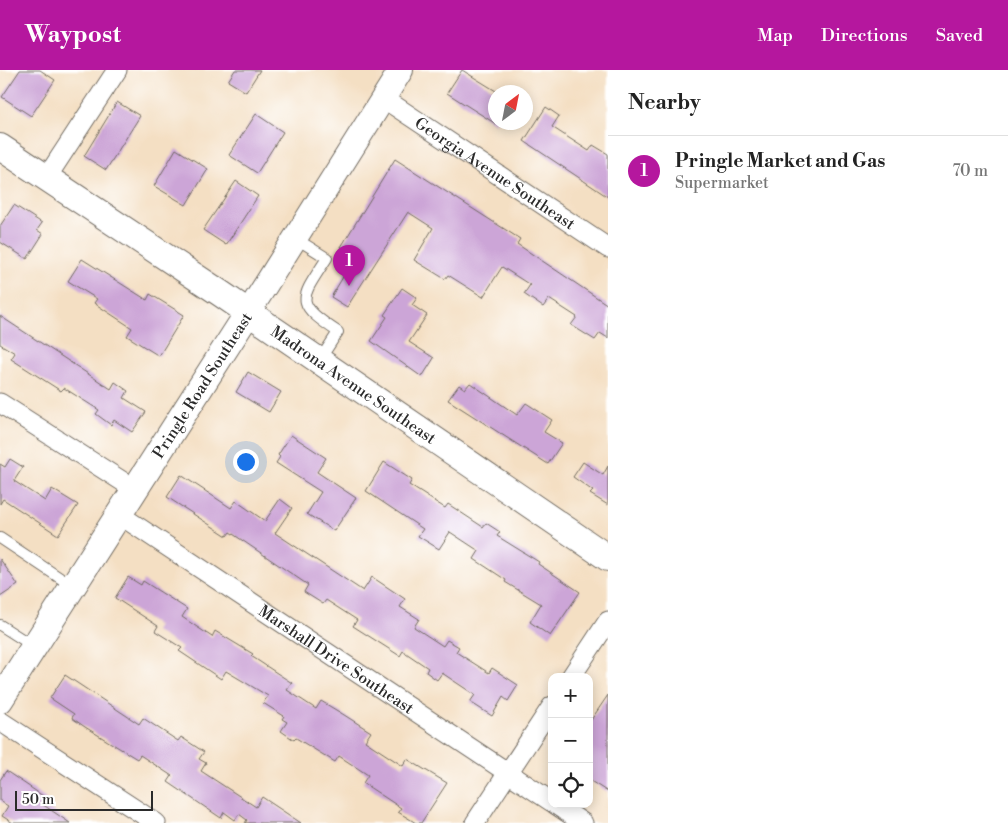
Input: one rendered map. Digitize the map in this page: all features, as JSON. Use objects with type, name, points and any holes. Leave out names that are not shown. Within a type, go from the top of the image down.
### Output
[{"type":"main road","name":"Madrona Avenue Southeast","points":[[0,147],[608,558]]},
{"type":"main road","name":"Pringle Road Southeast","points":[[0,700],[248,313]]},
{"type":"street","points":[[47,178],[117,70]]},
{"type":"street","name":"Pringle Road Southeast","points":[[248,313],[401,70]]},
{"type":"street","name":"Georgia Avenue Southeast","points":[[383,98],[608,248]]},
{"type":"street","points":[[0,402],[136,490]]},
{"type":"street","name":"Marshall Drive Southeast","points":[[120,515],[548,800]]},
{"type":"street","points":[[574,673],[608,621]]},
{"type":"street","points":[[475,823],[548,712]]},
{"type":"street","points":[[0,720],[156,823]]},
{"type":"street","name":"Marshall Drive Southeast","points":[[560,808],[583,823]]},
{"type":"lane","points":[[294,238],[327,258],[306,292],[304,302],[312,315],[338,332],[319,361]]},
{"type":"lane","points":[[0,538],[73,587]]},
{"type":"lane","points":[[0,625],[34,647]]},
{"type":"building","points":[[20,70],[40,70],[55,80],[31,116],[2,97]]},
{"type":"building","points":[[235,70],[260,70],[246,92],[228,81]]},
{"type":"building","points":[[462,70],[488,86],[488,119],[447,93]]},
{"type":"building","points":[[117,102],[140,116],[106,170],[84,156]]},
{"type":"building","points":[[546,107],[559,116],[552,127],[589,151],[593,145],[608,154],[608,197],[524,141],[533,130]]},
{"type":"building","points":[[256,114],[283,132],[257,173],[229,155]]},
{"type":"building","points":[[176,149],[208,169],[186,205],[154,186]]},
{"type":"building","points":[[395,159],[520,239],[517,244],[608,305],[608,338],[600,333],[595,340],[571,325],[577,317],[549,299],[543,307],[524,294],[530,285],[502,267],[483,297],[448,275],[445,279],[414,260],[433,228],[408,212],[347,307],[331,297],[355,257],[341,247]]},
{"type":"building","points":[[236,181],[258,196],[226,245],[203,230]]},
{"type":"building","points":[[14,205],[42,223],[37,230],[43,234],[27,259],[0,242],[0,226]]},
{"type":"building","points":[[82,259],[147,300],[150,294],[184,315],[159,356],[127,336],[132,328],[94,303],[97,299],[68,281]]},
{"type":"building","points":[[402,288],[417,298],[412,305],[427,315],[409,342],[434,358],[422,377],[371,341],[387,317],[384,315]]},
{"type":"building","points":[[0,316],[111,389],[115,382],[128,391],[124,398],[146,412],[132,432],[114,420],[111,425],[96,414],[99,410],[64,388],[61,391],[11,359],[15,353],[0,344]]},
{"type":"building","points":[[248,372],[281,392],[269,412],[236,392]]},
{"type":"building","points":[[470,383],[517,415],[526,403],[552,420],[544,432],[562,443],[548,464],[448,400],[459,385],[465,389]]},
{"type":"building","points":[[291,435],[326,458],[317,472],[356,498],[334,531],[307,514],[321,492],[276,463],[280,457],[278,455]]},
{"type":"building","points":[[10,459],[23,467],[14,481],[45,501],[52,489],[78,505],[58,535],[3,499],[0,504],[0,464],[5,467]]},
{"type":"building","points":[[384,462],[412,480],[409,485],[445,508],[448,504],[483,527],[486,523],[500,532],[497,536],[539,562],[538,564],[580,592],[550,636],[530,622],[541,604],[505,582],[506,580],[474,559],[479,551],[450,532],[439,549],[418,536],[423,529],[366,491]]},
{"type":"building","points":[[583,462],[603,475],[608,466],[608,505],[590,494],[593,491],[573,477]]},
{"type":"building","points":[[181,475],[231,508],[236,501],[265,521],[280,499],[292,508],[275,533],[363,591],[372,577],[405,599],[400,607],[419,619],[414,627],[443,646],[447,640],[459,647],[456,652],[489,673],[492,668],[518,685],[508,701],[503,697],[492,716],[470,702],[475,695],[442,673],[437,680],[426,672],[428,668],[403,651],[400,656],[353,626],[357,620],[326,600],[323,604],[304,592],[308,585],[230,532],[227,536],[167,497]]},
{"type":"building","points":[[0,559],[18,585],[0,597]]},
{"type":"building","points":[[128,577],[141,585],[143,581],[187,609],[182,617],[212,637],[215,631],[253,654],[251,656],[292,683],[287,690],[316,709],[321,701],[371,732],[365,741],[403,766],[407,759],[447,783],[421,823],[416,823],[398,812],[401,808],[363,783],[368,775],[339,756],[335,762],[281,731],[287,722],[282,719],[284,716],[263,703],[268,696],[226,671],[221,679],[179,651],[182,648],[155,631],[158,626],[115,598]]},
{"type":"building","points":[[65,675],[139,724],[143,718],[178,741],[181,737],[204,752],[199,759],[206,763],[201,771],[256,807],[262,797],[301,823],[245,823],[247,820],[239,814],[235,820],[224,812],[221,818],[168,782],[172,776],[140,755],[137,759],[85,727],[72,718],[74,714],[50,698]]},
{"type":"building","points":[[608,695],[608,792],[593,783],[593,717]]},
{"type":"building","points":[[6,771],[46,798],[42,804],[70,823],[13,823],[2,816],[8,806],[0,801],[0,780]]},
{"type":"place","name":"Pringle Market and Gas","points":[[349,286]]}]
